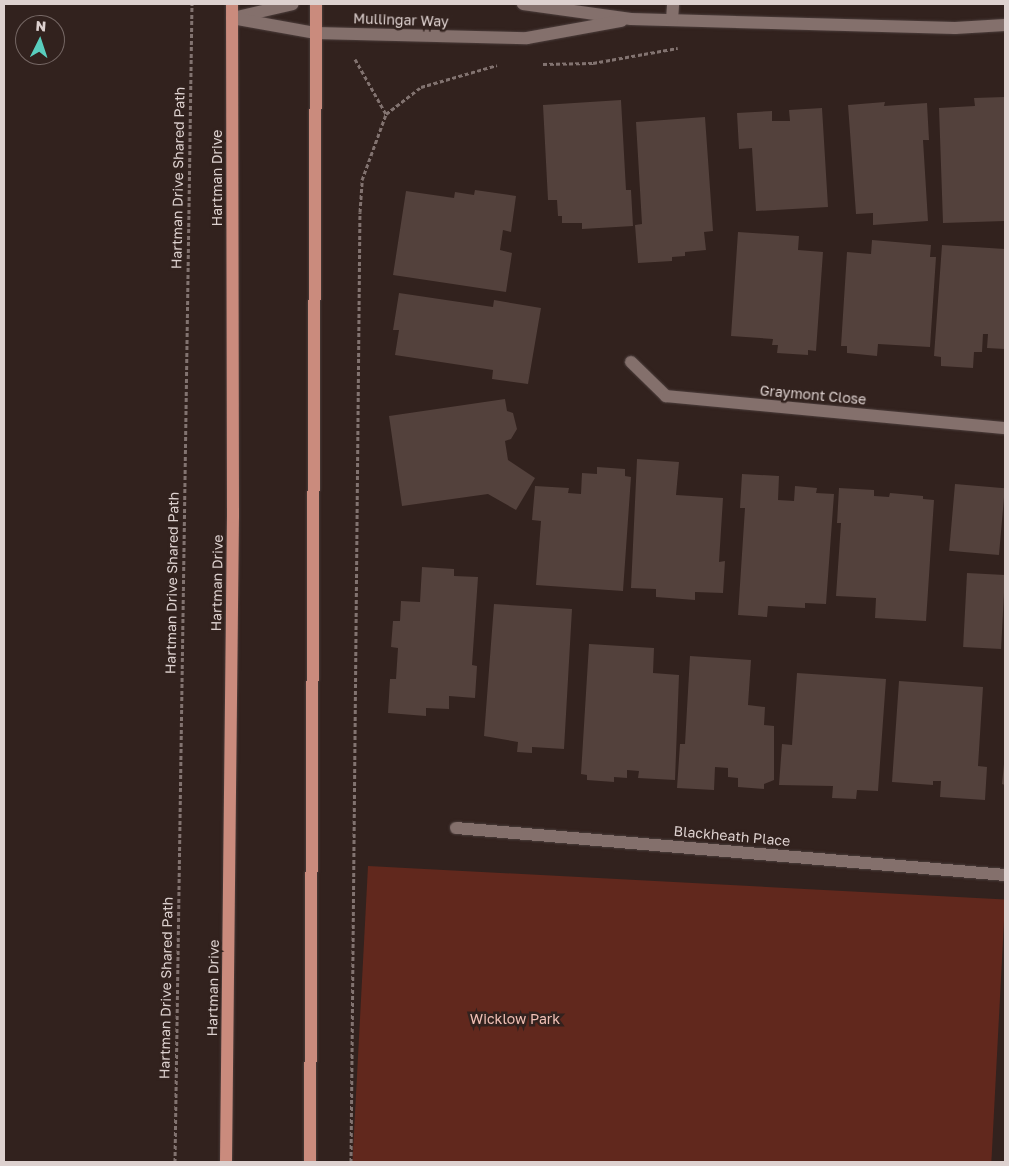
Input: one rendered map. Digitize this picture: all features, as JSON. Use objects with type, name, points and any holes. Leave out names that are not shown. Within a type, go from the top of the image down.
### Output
[{"type":"main road","name":"Hartman Drive","points":[[226,1162],[233,517],[232,4]]},
{"type":"main road","points":[[310,1162],[316,4]]},
{"type":"street","points":[[232,18],[293,4]]},
{"type":"street","name":"Mullingar Way","points":[[523,4],[631,19],[954,28],[1005,25]]},
{"type":"street","points":[[672,20],[673,4]]},
{"type":"street","name":"Mullingar Way","points":[[232,18],[316,32],[527,38],[631,19]]},
{"type":"street","name":"Graymont Close","points":[[631,362],[666,396],[1005,428]]},
{"type":"street","name":"Blackheath Place","points":[[456,828],[1005,875]]},
{"type":"path","name":"Hartman Drive Shared Path","points":[[174,1162],[192,4]]},
{"type":"path","points":[[356,34],[355,64],[386,114]]},
{"type":"path","points":[[537,64],[593,63],[681,48]]},
{"type":"path","points":[[351,1162],[360,212],[362,180],[386,114],[421,87],[499,65]]},
{"type":"green space","name":"Wicklow Park","points":[[368,866],[1005,899],[991,1162],[353,1162]]},
{"type":"building","points":[[1005,97],[1005,221],[943,223],[939,108],[975,106],[974,98]]},
{"type":"building","points":[[621,100],[626,190],[631,190],[633,226],[582,229],[582,223],[562,223],[562,216],[558,216],[557,200],[548,200],[543,105]]},
{"type":"building","points":[[885,102],[884,106],[927,103],[929,140],[923,140],[928,221],[873,225],[873,213],[856,214],[848,105]]},
{"type":"building","points":[[822,108],[828,207],[756,211],[752,148],[739,149],[737,113],[772,111],[772,121],[790,121],[789,110]]},
{"type":"building","points":[[705,117],[713,231],[704,232],[706,250],[685,252],[685,256],[672,257],[672,261],[638,263],[635,225],[642,224],[636,122]]},
{"type":"building","points":[[475,190],[516,196],[511,232],[503,230],[500,250],[512,253],[506,292],[393,275],[406,191],[454,198],[455,192],[474,195]]},
{"type":"building","points":[[738,232],[799,236],[798,250],[823,252],[816,351],[808,350],[808,355],[777,353],[778,345],[772,345],[773,339],[731,336]]},
{"type":"building","points":[[872,240],[931,245],[930,257],[936,257],[930,347],[878,344],[877,356],[847,353],[847,346],[841,346],[847,252],[871,254]]},
{"type":"building","points":[[942,245],[1005,249],[1005,349],[987,348],[988,334],[983,334],[982,352],[974,352],[973,368],[941,366],[941,357],[934,356]]},
{"type":"building","points":[[399,293],[493,307],[494,300],[541,308],[528,384],[492,379],[493,370],[395,355],[399,330],[393,330]]},
{"type":"building","points":[[505,399],[507,411],[513,413],[517,429],[511,439],[505,441],[508,460],[535,478],[516,510],[488,494],[402,506],[389,416]]},
{"type":"building","points":[[637,459],[679,462],[676,495],[723,498],[719,562],[725,561],[723,593],[695,592],[695,600],[656,597],[656,589],[631,588]]},
{"type":"building","points":[[597,467],[625,469],[625,476],[631,477],[623,591],[536,585],[541,521],[532,520],[535,486],[569,488],[568,493],[581,494],[582,473],[597,474]]},
{"type":"building","points":[[742,474],[779,476],[778,500],[794,501],[795,486],[817,488],[816,493],[834,494],[826,604],[805,603],[805,608],[768,606],[767,617],[738,615],[745,508],[740,508]]},
{"type":"building","points":[[955,484],[1005,488],[999,555],[949,551]]},
{"type":"building","points":[[839,488],[874,490],[874,496],[889,497],[890,493],[923,496],[923,499],[934,500],[926,621],[875,618],[876,598],[836,596],[841,523],[837,523]]},
{"type":"building","points":[[422,567],[454,569],[454,576],[478,577],[472,665],[477,666],[475,698],[449,696],[449,709],[426,708],[426,716],[388,713],[390,679],[396,679],[398,648],[391,647],[393,621],[400,621],[401,601],[420,602]]},
{"type":"building","points":[[967,573],[1005,575],[1001,649],[963,647]]},
{"type":"building","points":[[494,604],[572,609],[564,749],[532,747],[532,753],[517,752],[518,742],[484,736]]},
{"type":"building","points":[[589,644],[654,648],[653,673],[679,675],[675,780],[638,778],[639,771],[627,770],[627,778],[614,777],[614,782],[587,780],[587,775],[581,774]]},
{"type":"building","points":[[690,656],[751,660],[748,705],[765,707],[764,725],[774,726],[774,780],[764,784],[764,789],[738,787],[738,778],[728,777],[728,768],[715,767],[714,790],[677,788],[680,744],[685,744]]},
{"type":"building","points":[[797,673],[886,679],[878,791],[857,790],[856,799],[832,798],[833,786],[779,785],[782,744],[792,745]]},
{"type":"building","points":[[899,681],[983,687],[978,766],[987,767],[985,800],[940,797],[941,781],[933,781],[933,785],[892,782]]},
{"type":"building","points":[[1005,764],[1005,785],[1002,784]]}]
